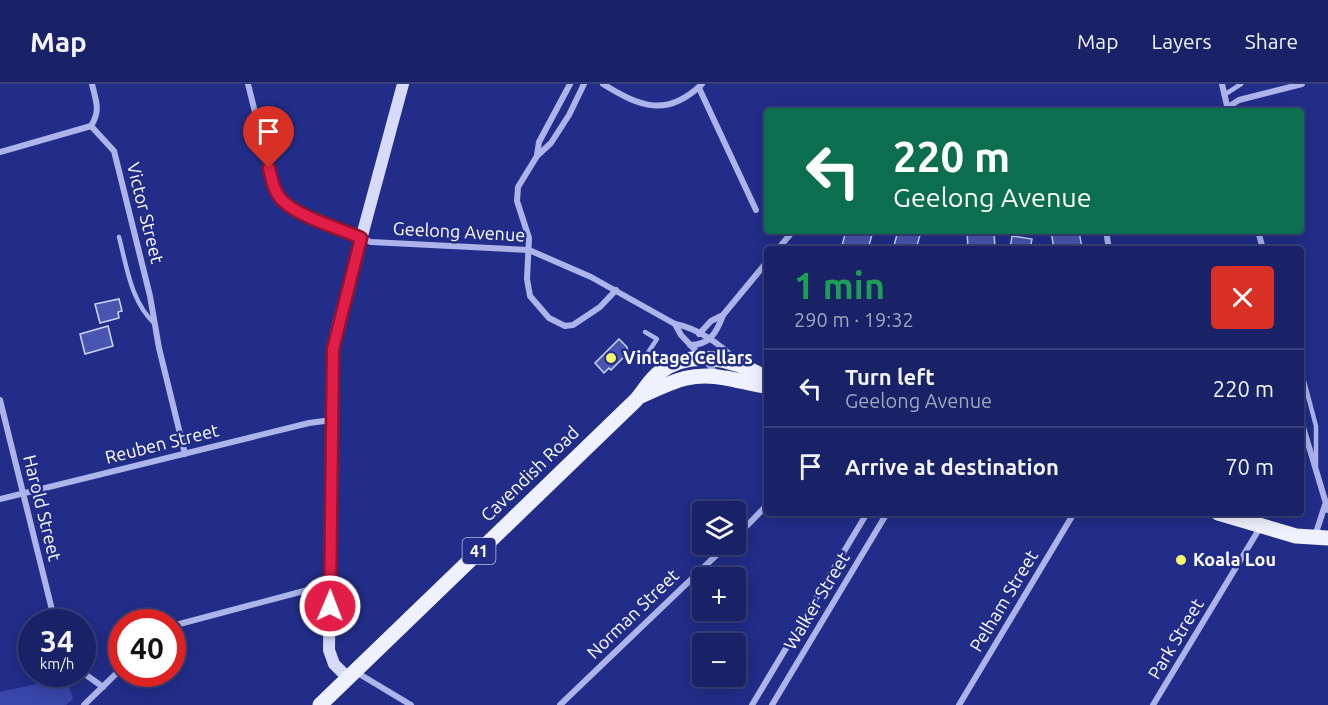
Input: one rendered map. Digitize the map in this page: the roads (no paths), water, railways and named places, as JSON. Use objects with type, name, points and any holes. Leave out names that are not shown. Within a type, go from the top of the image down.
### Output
[{"type":"main road","name":"Cavendish Road","points":[[320,705],[638,397],[661,371],[695,351],[764,377]]},
{"type":"main road","name":"Cavendish Road","points":[[638,397],[684,377],[716,376],[764,386]]},
{"type":"main road","points":[[1228,516],[1261,526],[1321,538]]},
{"type":"street","points":[[0,152],[91,126],[97,117],[98,110],[92,84]]},
{"type":"street","name":"Geelong Avenue","points":[[248,84],[274,189],[284,202],[301,213],[371,242],[529,250],[591,277],[675,324],[688,327],[728,351],[742,367]]},
{"type":"street","points":[[403,84],[333,349],[329,650],[334,664],[411,705]]},
{"type":"street","points":[[537,156],[539,142],[570,84]]},
{"type":"street","points":[[584,84],[557,134],[537,156],[518,187],[518,201],[529,238],[527,279],[530,296],[549,318],[565,326],[573,325],[600,307],[616,291]]},
{"type":"street","points":[[603,84],[646,106],[663,106],[687,98],[700,86],[756,210]]},
{"type":"street","points":[[1222,84],[1226,108]]},
{"type":"street","points":[[1229,108],[1241,99],[1302,84]]},
{"type":"street","name":"Victor Street","points":[[91,126],[114,151],[150,296],[159,348],[185,454]]},
{"type":"street","points":[[781,246],[791,234]]},
{"type":"street","points":[[695,351],[699,345],[709,340],[719,327],[723,315],[764,265]]},
{"type":"street","points":[[699,334],[711,321],[723,315]]},
{"type":"street","name":"Geelong Avenue","points":[[675,324],[695,351],[712,368],[716,376]]},
{"type":"street","name":"Harold Street","points":[[0,400],[52,609]]},
{"type":"street","name":"Reuben Street","points":[[0,499],[309,423],[332,420]]},
{"type":"street","points":[[1304,430],[1327,507],[1321,538]]},
{"type":"street","points":[[746,527],[764,508]]},
{"type":"street","name":"Walker Street","points":[[752,705],[865,516]]},
{"type":"street","name":"Walker Street","points":[[772,705],[885,516]]},
{"type":"street","name":"Pelham Street","points":[[959,705],[1072,516]]},
{"type":"street","name":"Park Street","points":[[1153,705],[1261,526]]},
{"type":"street","name":"Norman Street","points":[[560,705],[717,555]]},
{"type":"street","points":[[186,622],[320,587],[331,587]]},
{"type":"street","points":[[96,682],[103,687]]},
{"type":"street","points":[[84,705],[108,682]]},
{"type":"lane","points":[[1224,95],[1241,84]]},
{"type":"lane","name":"Victor Street","points":[[119,237],[133,291],[143,313],[155,324]]},
{"type":"lane","points":[[643,360],[657,339],[645,332]]},
{"type":"lane","points":[[1304,381],[1316,426],[1316,469]]},
{"type":"place","name":"Vintage Cellars","points":[[611,358]]},
{"type":"place","name":"Koala Lou","points":[[1181,560]]}]
